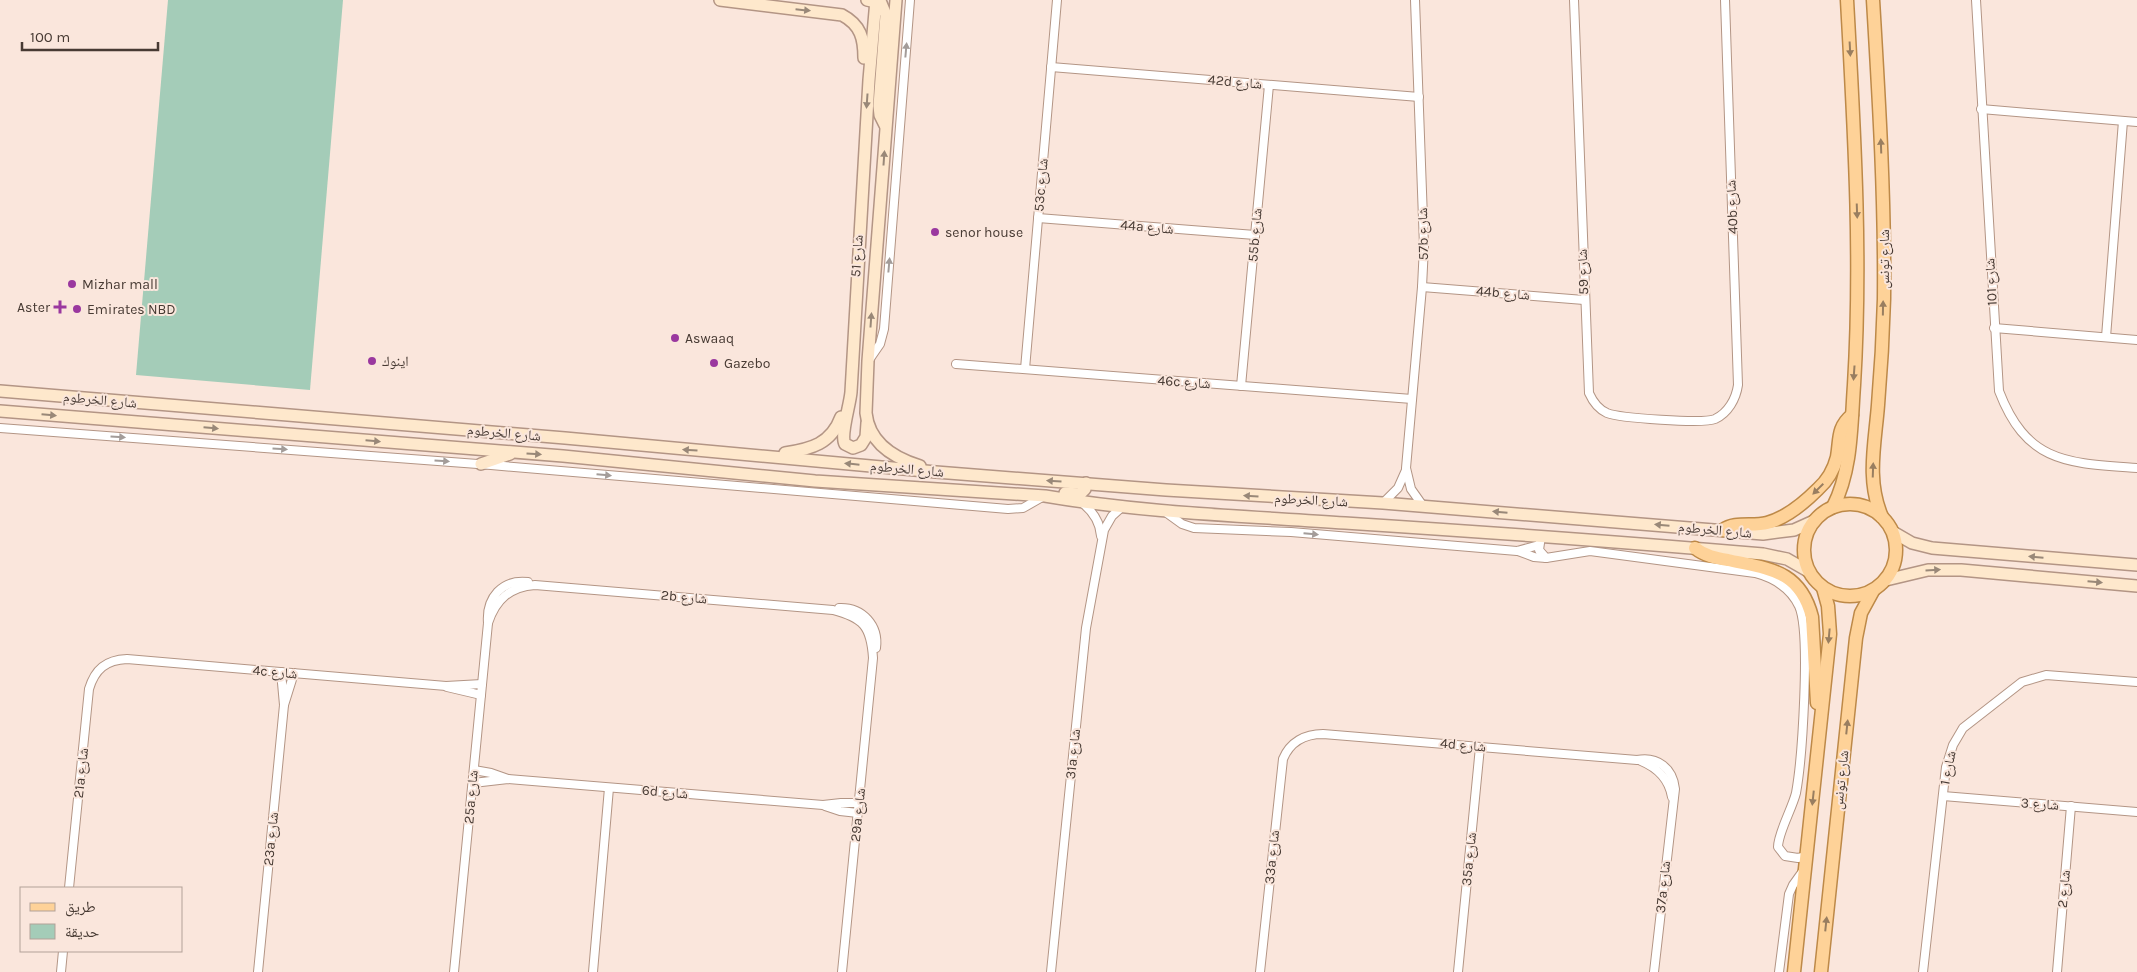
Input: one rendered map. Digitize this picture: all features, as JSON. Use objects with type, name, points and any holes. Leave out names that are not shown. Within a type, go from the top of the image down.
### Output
[{"type":"main road","points":[[720,0],[754,6],[836,14],[848,18],[862,34],[864,48],[863,65],[868,80]]},
{"type":"main road","points":[[754,6],[760,3],[778,3],[783,0]]},
{"type":"main road","points":[[873,0],[881,3],[886,15],[879,106],[882,120],[886,126]]},
{"type":"main road","name":"شارع 51","points":[[873,0],[851,392],[848,415],[842,436],[845,444],[853,448],[862,445],[866,438],[868,361],[896,0]]},
{"type":"main road","name":"شارع تونس","points":[[1833,507],[1847,469],[1856,343],[1858,237],[1847,0]]},
{"type":"main road","name":"شارع تونس","points":[[1873,0],[1882,167],[1884,291],[1881,367],[1872,476],[1874,496],[1882,517]]},
{"type":"main road","name":"شارع الخرطوم","points":[[0,391],[763,455],[936,472],[1300,500],[1383,503],[1774,533],[1794,530],[1814,521]]},
{"type":"main road","name":"شارع 51","points":[[763,455],[811,449],[823,442],[836,428],[846,400],[851,392]]},
{"type":"main road","name":"شارع الخرطوم","points":[[0,411],[563,456],[815,481],[1045,496],[1081,502],[1162,510],[1540,540],[1695,548],[1771,555],[1786,559],[1808,571]]},
{"type":"main road","points":[[1723,530],[1732,526],[1774,521],[1787,514],[1813,494],[1830,474],[1837,457],[1842,427],[1852,415]]},
{"type":"main road","points":[[867,421],[881,446],[906,462],[936,472]]},
{"type":"main road","points":[[563,456],[565,438]]},
{"type":"main road","points":[[481,464],[514,453]]},
{"type":"main road","points":[[974,491],[1018,486],[1078,494],[1084,491],[1086,483]]},
{"type":"main road","points":[[1846,504],[1872,509],[1882,517],[1892,532],[1896,545],[1896,557],[1886,580],[1874,591],[1861,596],[1835,595],[1823,588],[1808,571],[1805,561],[1805,540],[1814,521],[1833,507],[1846,504]]},
{"type":"main road","points":[[1892,532],[1912,542],[1932,548],[2137,565]]},
{"type":"main road","points":[[1695,548],[1712,557],[1776,571],[1796,585],[1804,594],[1812,617],[1815,686],[1821,720]]},
{"type":"main road","points":[[1886,580],[1921,571],[1961,570],[2137,586]]},
{"type":"main road","name":"شارع تونس","points":[[1794,972],[1830,625],[1828,606],[1823,588]]},
{"type":"main road","name":"شارع تونس","points":[[1821,972],[1856,638],[1862,613],[1874,591]]},
{"type":"street","points":[[868,361],[880,344],[884,329],[910,0]]},
{"type":"street","name":"53c شارع","points":[[1025,369],[1057,0]]},
{"type":"street","name":"57b شارع","points":[[1383,503],[1398,488],[1406,468],[1422,287],[1424,246],[1415,0]]},
{"type":"street","name":"شارع 59","points":[[1574,0],[1584,300],[1588,385],[1592,400],[1598,407],[1612,415],[1699,422],[1714,419],[1727,410]]},
{"type":"street","name":"40b شارع","points":[[1725,0],[1738,385],[1734,399],[1727,410]]},
{"type":"street","name":"شارع 101","points":[[1976,0],[1998,391],[2007,411],[2026,436],[2050,454],[2067,461],[2137,468]]},
{"type":"street","name":"42d شارع","points":[[1052,67],[1419,97]]},
{"type":"street","name":"55b شارع","points":[[1241,386],[1269,85]]},
{"type":"street","points":[[1981,110],[2137,122]]},
{"type":"street","points":[[2106,337],[2123,121]]},
{"type":"street","name":"44a شارع","points":[[1038,218],[1255,235]]},
{"type":"street","name":"44b شارع","points":[[1422,287],[1584,300]]},
{"type":"street","points":[[1994,328],[2137,340]]},
{"type":"street","name":"46c شارع","points":[[956,364],[1412,399]]},
{"type":"street","points":[[0,428],[481,464],[1008,509],[1023,508],[1045,496]]},
{"type":"street","name":"57b شارع","points":[[1406,468],[1411,489],[1423,506]]},
{"type":"street","name":"31a شارع","points":[[1081,502],[1094,514],[1101,529],[1102,538]]},
{"type":"street","name":"31a شارع","points":[[1051,972],[1086,628],[1102,538],[1107,522],[1123,506]]},
{"type":"street","points":[[1162,510],[1182,524],[1194,528],[1291,532],[1517,550],[1534,557],[1546,558],[1590,551],[1755,573],[1769,577],[1782,584],[1792,595],[1799,607],[1803,625],[1803,707],[1795,794],[1778,847],[1785,856],[1793,858],[1807,856]]},
{"type":"street","points":[[1517,550],[1540,540],[1540,554],[1546,558]]},
{"type":"street","name":"2b شارع","points":[[508,584],[520,582],[535,585],[832,610],[850,608],[860,612],[866,622]]},
{"type":"street","name":"25a شارع","points":[[454,972],[488,611],[497,591],[508,584]]},
{"type":"street","name":"2b شارع","points":[[508,593],[520,587],[535,585]]},
{"type":"street","name":"25a شارع","points":[[488,623],[497,603],[508,593]]},
{"type":"street","name":"29a شارع","points":[[842,972],[874,658],[877,647],[876,635],[866,622]]},
{"type":"street","name":"4c شارع","points":[[105,663],[127,659],[446,686],[482,684]]},
{"type":"street","name":"21a شارع","points":[[69,887],[89,689],[96,672],[105,663]]},
{"type":"street","name":"23a شارع","points":[[258,972],[284,705],[281,672]]},
{"type":"street","name":"23a شارع","points":[[284,705],[294,673]]},
{"type":"street","name":"شارع 1","points":[[1923,971],[1948,759],[1957,736],[1970,721],[2022,682],[2046,675],[2137,682]]},
{"type":"street","name":"4c شارع","points":[[446,686],[463,692],[481,695]]},
{"type":"street","name":"4d شارع","points":[[1291,745],[1309,735],[1323,734],[1637,760],[1647,759],[1656,761],[1664,771]]},
{"type":"street","name":"33a شارع","points":[[1260,972],[1281,767],[1291,745]]},
{"type":"street","name":"35a شارع","points":[[1458,972],[1480,747]]},
{"type":"street","name":"6d شارع","points":[[474,770],[508,779]]},
{"type":"street","name":"37a شارع","points":[[1654,972],[1672,802],[1664,771]]},
{"type":"street","name":"6d شارع","points":[[473,783],[508,779],[823,805],[859,803]]},
{"type":"street","points":[[593,972],[609,788]]},
{"type":"street","name":"شارع 3","points":[[1943,796],[2137,812]]},
{"type":"street","name":"6d شارع","points":[[823,805],[840,811],[858,813]]},
{"type":"street","name":"شارع 2","points":[[2057,972],[2071,806]]},
{"type":"street","points":[[1779,972],[1789,894],[1798,877],[1805,870]]},
{"type":"street","points":[[61,972],[63,952]]},
{"type":"green space","points":[[168,0],[343,0],[310,390],[136,375]]},
{"type":"place","name":"senor house","points":[[935,232]]},
{"type":"place","name":"Mizhar mall","points":[[72,284]]},
{"type":"place","name":"Aster","points":[[60,307]]},
{"type":"place","name":"Emirates NBD","points":[[77,309]]},
{"type":"place","name":"Aswaaq","points":[[675,338]]},
{"type":"place","name":"اينوك","points":[[372,361]]},
{"type":"place","name":"Gazebo","points":[[714,363]]}]
